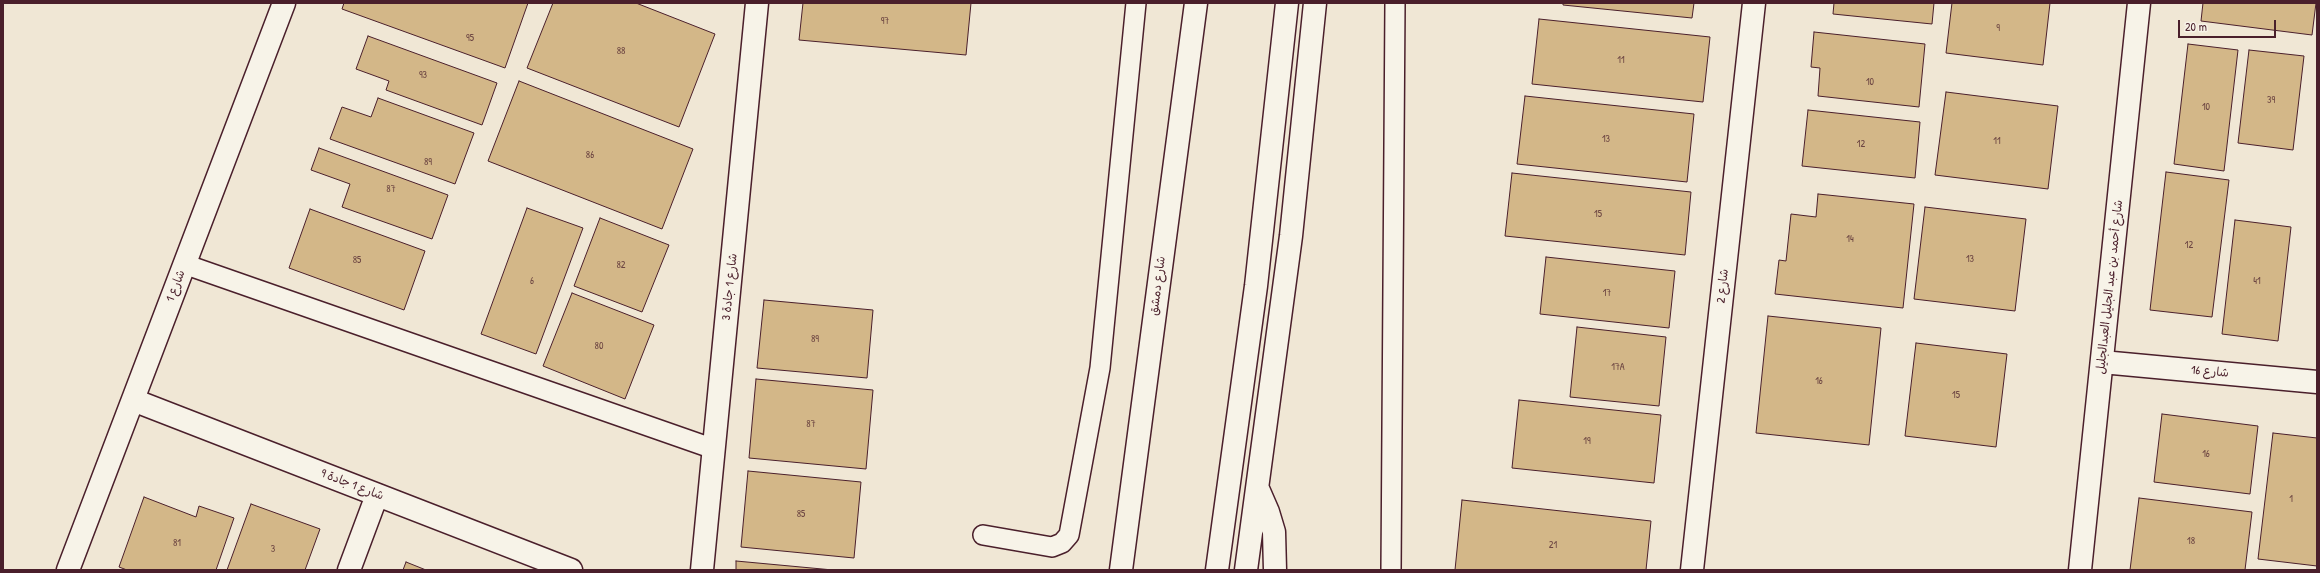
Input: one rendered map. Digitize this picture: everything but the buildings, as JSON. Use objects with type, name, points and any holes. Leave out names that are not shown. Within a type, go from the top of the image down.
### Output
[{"type":"street","name":"شارع 1","points":[[68,570],[284,3]]},
{"type":"street","name":"شارع 1 جادة 3","points":[[702,570],[757,3]]},
{"type":"street","name":"شارع دمشق","points":[[1121,570],[1196,3]]},
{"type":"street","points":[[1217,570],[1256,286],[1287,3]]},
{"type":"street","points":[[1246,570],[1291,236],[1315,3]]},
{"type":"street","name":"شارع 2","points":[[1692,570],[1754,3]]},
{"type":"street","name":"شارع أحمد بن عبد الجليل العبدالجليل","points":[[2080,570],[2139,3]]},
{"type":"street","name":"شارع 16","points":[[2102,362],[2317,382]]},
{"type":"street","name":"شارع 1 جادة 9","points":[[133,400],[572,570]]},
{"type":"street","points":[[1258,488],[1274,532],[1275,570]]},
{"type":"street","points":[[349,570],[377,495]]},
{"type":"lane","points":[[984,535],[1052,547],[1062,543],[1069,535],[1100,368],[1136,3]]},
{"type":"lane","points":[[1391,570],[1395,3]]},
{"type":"lane","points":[[184,264],[714,449]]}]
